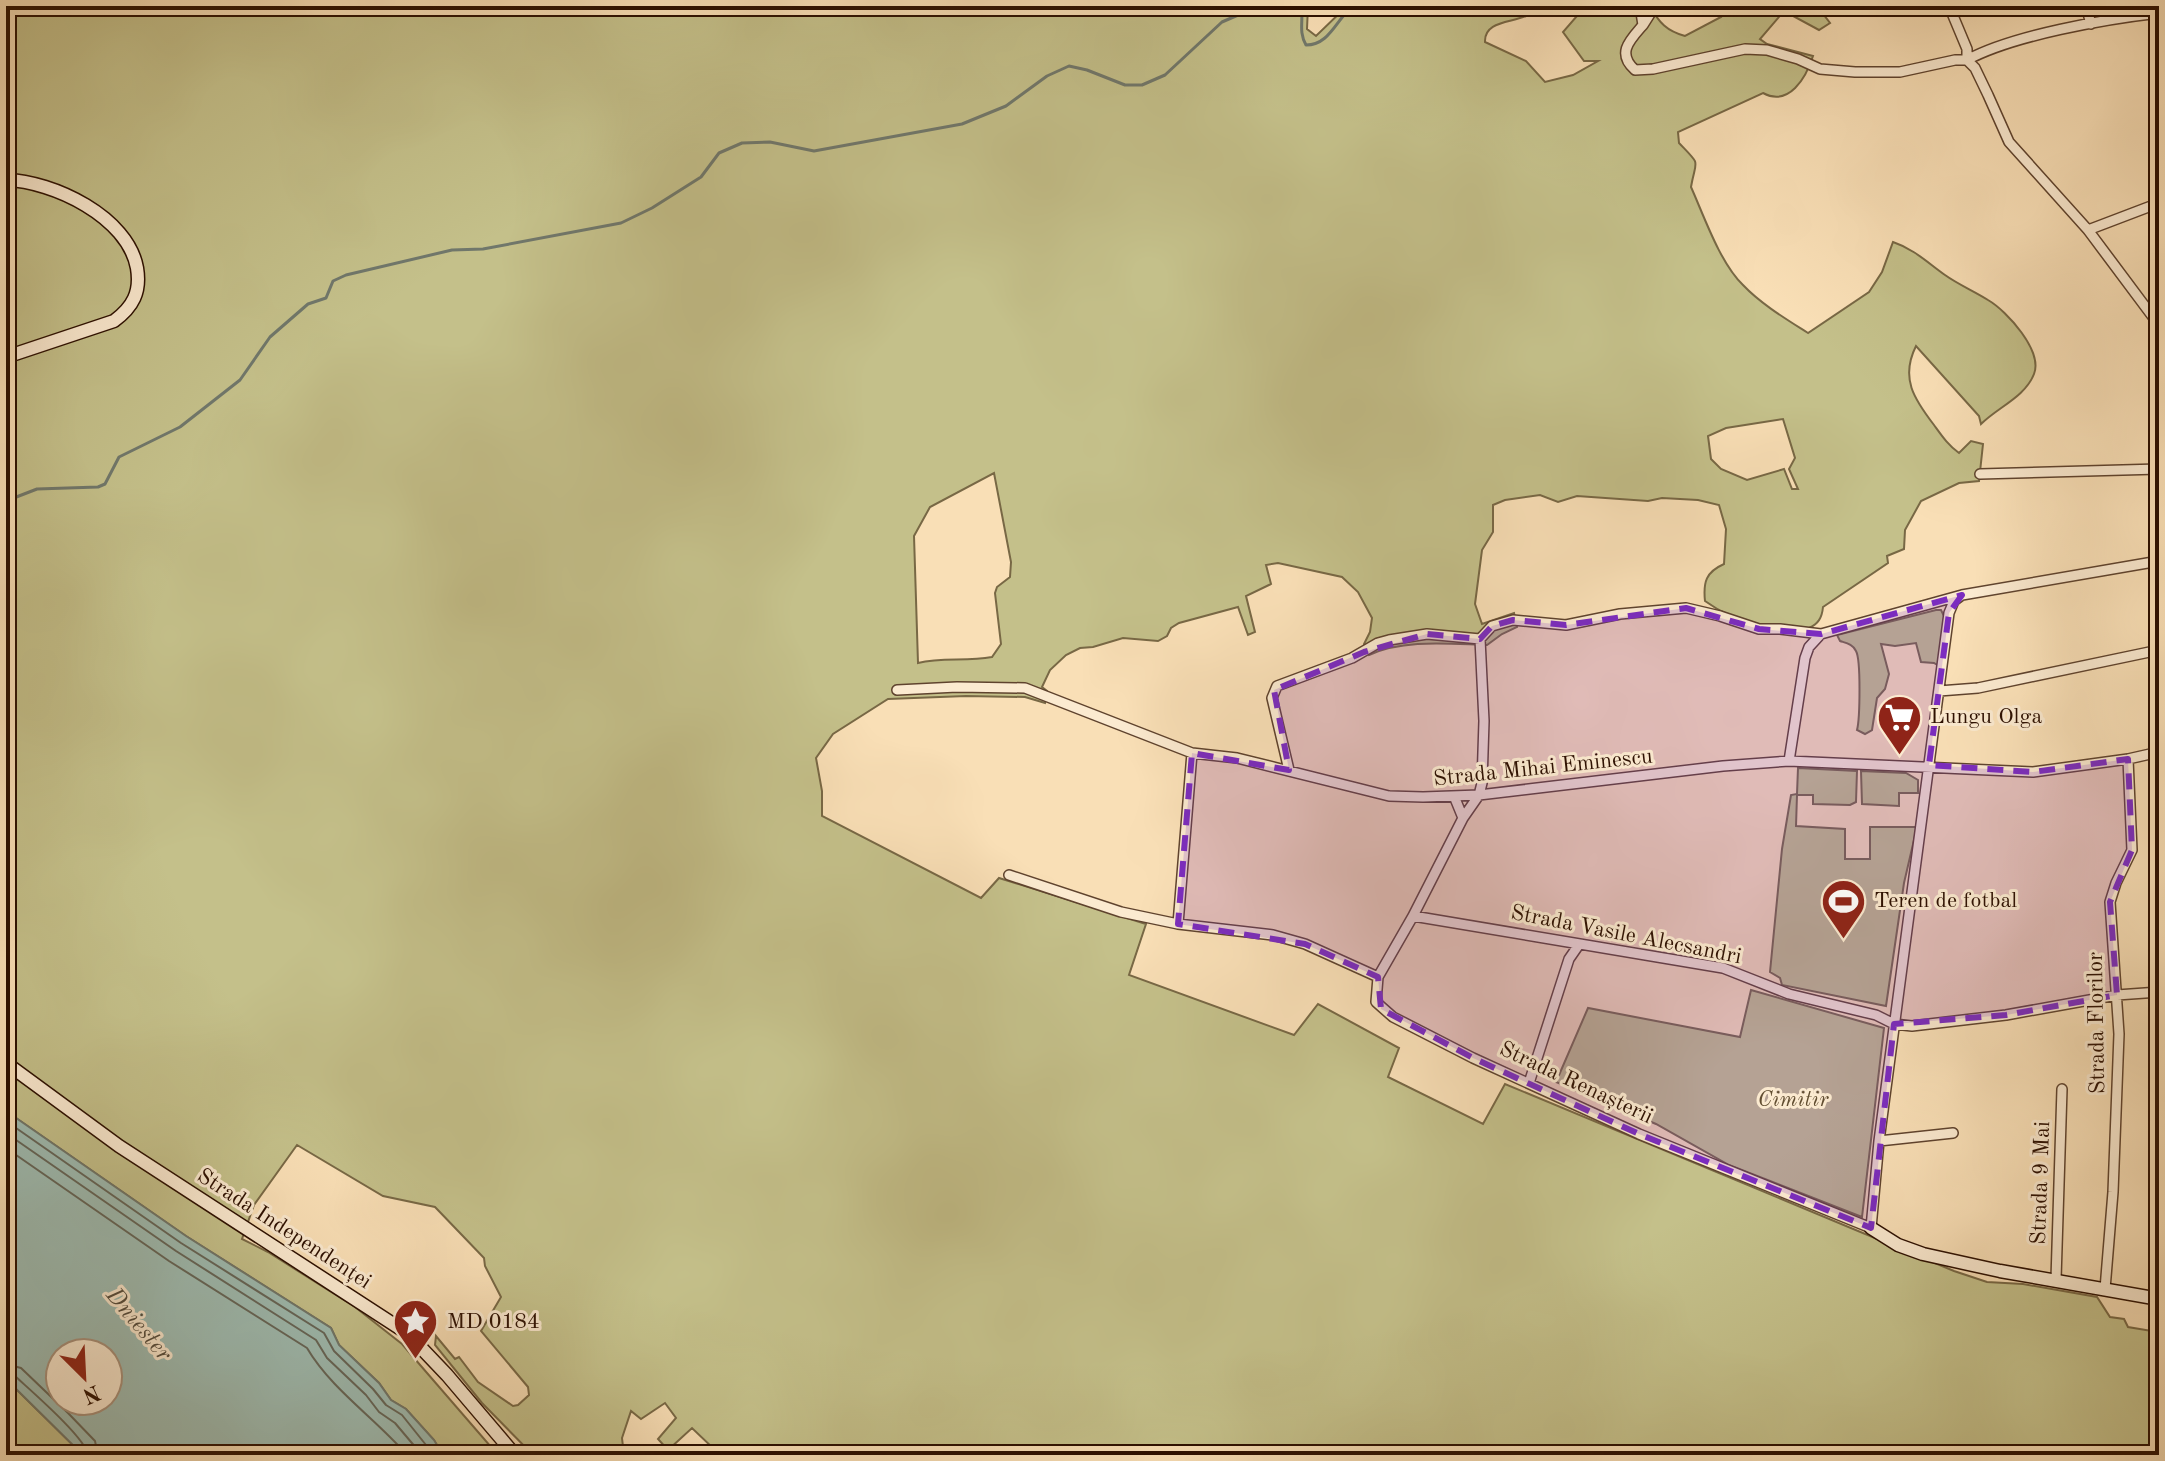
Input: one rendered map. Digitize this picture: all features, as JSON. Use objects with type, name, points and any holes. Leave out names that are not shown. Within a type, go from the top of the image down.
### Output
[{"type":"main road","points":[[6,180],[21,180],[52,189],[82,203],[107,220],[135,258],[139,282],[135,299],[128,310],[114,321],[6,357]]},
{"type":"main road","name":"Strada Independenței","points":[[6,1063],[119,1146],[407,1333],[515,1455]]},
{"type":"main road","name":"Strada Renașterii","points":[[1871,1228],[1898,1245],[1923,1254],[2159,1299]]},
{"type":"street","points":[[1640,6],[1643,25]]},
{"type":"street","points":[[1655,6],[1624,52],[1628,64],[1635,70],[1745,49],[1767,50],[1820,69],[1900,72],[1967,60],[1985,50],[2091,24],[2159,13]]},
{"type":"street","points":[[1949,6],[1967,49],[1967,60],[1975,68],[2009,142],[2088,230],[2159,325]]},
{"type":"street","points":[[2086,6],[2091,24]]},
{"type":"street","points":[[2088,230],[2159,203]]},
{"type":"street","points":[[1980,474],[2159,469]]},
{"type":"street","points":[[1009,875],[1121,912],[1178,924],[1273,935],[1305,944],[1378,977],[1463,818],[1479,795],[1484,721],[1480,639],[1492,626],[1513,620],[1566,625],[1620,614],[1686,608],[1759,629],[1821,634],[1962,595],[2159,561]]},
{"type":"street","points":[[1871,1228],[1879,1141],[1949,613],[1954,601],[1962,595]]},
{"type":"street","points":[[1289,770],[1272,698],[1274,690],[1282,683],[1352,658],[1389,640],[1427,634],[1480,639]]},
{"type":"street","points":[[1789,761],[1805,658],[1809,647],[1821,634]]},
{"type":"street","points":[[1939,691],[1991,685],[2159,650]]},
{"type":"street","name":"Strada Mihai Eminescu","points":[[897,690],[1025,688],[1192,753],[1237,758],[1389,796],[1479,795],[1789,761],[2033,772],[2159,752]]},
{"type":"street","points":[[1178,924],[1192,753]]},
{"type":"street","name":"Strada Florilor","points":[[2105,1289],[2117,1121],[2117,995],[2110,902],[2132,850],[2128,759]]},
{"type":"street","points":[[1454,796],[1463,818]]},
{"type":"street","name":"Strada Vasile Alecsandri","points":[[1413,916],[1723,968],[1789,994],[1876,1015],[1894,1024],[1912,1026],[2006,1015],[2117,995],[2159,992]]},
{"type":"street","points":[[1529,1083],[1569,959],[1578,946]]},
{"type":"street","name":"Strada Renașterii","points":[[1378,977],[1376,1002],[1381,1009],[1473,1058],[1639,1134],[1871,1228]]},
{"type":"street","name":"Strada 9 Mai","points":[[2056,1279],[2062,1089]]},
{"type":"street","points":[[1879,1141],[1953,1133]]},
{"type":"highlighted area","points":[[1962,595],[1949,613],[1929,765],[2033,772],[2128,759],[2132,850],[2110,902],[2117,995],[2006,1015],[1894,1024],[1871,1228],[1639,1134],[1473,1058],[1381,1009],[1378,977],[1305,944],[1178,924],[1192,753],[1289,770],[1274,690],[1364,652],[1427,634],[1480,639],[1492,626],[1513,620],[1566,625],[1686,608],[1759,629],[1821,634]]},
{"type":"green space","points":[[6,6],[1308,6],[1307,29],[1316,36],[1347,6],[1526,6],[1526,16],[1494,26],[1486,35],[1485,42],[1526,61],[1545,82],[1573,75],[1598,61],[1584,61],[1563,32],[1577,16],[1581,6],[1650,6],[1664,26],[1685,36],[1721,17],[1716,6],[1817,6],[1830,23],[1819,30],[1784,11],[1760,39],[1767,44],[1813,56],[1795,88],[1781,96],[1763,93],[1678,132],[1679,143],[1696,163],[1691,187],[1727,264],[1758,299],[1808,333],[1869,292],[1882,272],[1893,242],[1914,252],[1950,279],[1996,305],[2022,332],[2035,365],[2034,374],[2024,389],[1981,424],[1979,416],[1916,346],[1909,368],[1915,397],[1943,437],[1959,453],[1971,441],[1983,444],[1979,481],[1959,483],[1921,501],[1905,530],[1904,549],[1887,556],[1888,563],[1823,607],[1815,625],[1809,628],[1754,623],[1730,615],[1705,601],[1707,578],[1724,564],[1726,529],[1719,505],[1698,500],[1662,498],[1648,501],[1577,496],[1558,502],[1540,495],[1505,500],[1493,505],[1493,532],[1482,550],[1475,604],[1482,624],[1514,613],[1517,627],[1487,645],[1412,645],[1369,655],[1364,644],[1372,618],[1358,592],[1342,577],[1278,563],[1266,565],[1271,584],[1246,596],[1255,632],[1248,635],[1238,607],[1179,623],[1158,641],[1123,638],[1080,648],[1066,655],[1050,670],[1042,687],[1047,691],[1045,703],[1025,697],[888,699],[833,734],[816,758],[822,791],[822,816],[981,898],[999,878],[1146,924],[1129,975],[1294,1035],[1318,1004],[1399,1048],[1388,1077],[1483,1124],[1505,1084],[1954,1271],[1987,1282],[2023,1284],[2097,1297],[2110,1317],[2124,1319],[2128,1327],[2158,1332],[2159,1455],[710,1455],[715,1450],[692,1428],[668,1450],[658,1439],[676,1418],[665,1403],[641,1419],[631,1411],[622,1438],[624,1455],[533,1455],[482,1403],[435,1345],[436,1336],[455,1359],[459,1357],[478,1382],[513,1406],[529,1395],[528,1387],[481,1331],[501,1297],[484,1258],[435,1207],[383,1196],[297,1145],[254,1205],[242,1239],[355,1307],[402,1344],[498,1455],[443,1455],[406,1409],[391,1400],[379,1383],[339,1345],[331,1328],[186,1236],[6,1111]],"holes":[[[1783,419],[1795,458],[1789,469],[1798,489],[1792,489],[1784,469],[1747,480],[1721,469],[1711,459],[1708,436],[1726,428]],[[994,473],[1011,562],[1010,577],[997,587],[995,593],[1001,644],[992,657],[918,663],[914,536],[930,507]]]},
{"type":"green space","points":[[1941,610],[1945,618],[1939,666],[1921,662],[1916,643],[1881,644],[1889,674],[1885,689],[1877,698],[1872,730],[1865,734],[1857,730],[1860,689],[1858,656],[1853,647],[1840,641],[1837,635]]},
{"type":"green space","points":[[1798,768],[1857,771],[1856,802],[1850,805],[1813,804],[1813,795],[1797,795],[1796,826],[1845,829],[1845,859],[1870,859],[1870,827],[1917,827],[1904,883],[1886,1006],[1782,985],[1780,978],[1770,972],[1782,849],[1791,795],[1797,794]]},
{"type":"green space","points":[[1861,771],[1906,773],[1918,780],[1918,793],[1899,793],[1899,806],[1862,804]]},
{"type":"green space","name":"Cimitir","points":[[1751,990],[1884,1028],[1862,1217],[1729,1165],[1656,1124],[1556,1082],[1588,1008],[1740,1037]]},
{"type":"green space","points":[[6,1379],[83,1455],[6,1455]]},
{"type":"water","name":"Dniester","points":[[6,1111],[186,1236],[331,1328],[339,1345],[379,1383],[391,1400],[406,1409],[443,1455],[83,1455],[44,1417],[124,1417],[124,1337],[44,1337],[44,1417],[6,1379]]},
{"type":"waterway","points":[[6,501],[37,489],[98,487],[105,484],[119,457],[180,427],[240,380],[270,337],[308,304],[326,298],[333,281],[346,275],[452,250],[483,249],[621,223],[652,208],[701,177],[719,153],[742,143],[770,142],[814,151],[962,124],[1006,106],[1047,76],[1069,66],[1125,85],[1142,85],[1165,75],[1222,22],[1259,6]]},
{"type":"waterway","points":[[1301,6],[1302,35],[1306,45],[1321,41],[1353,6]]},
{"type":"place","name":"Lungu Olga","points":[[1899,756]]},
{"type":"place","name":"Teren de fotbal","points":[[1843,940]]},
{"type":"place","name":"MD 0184","points":[[416,1361]]}]
